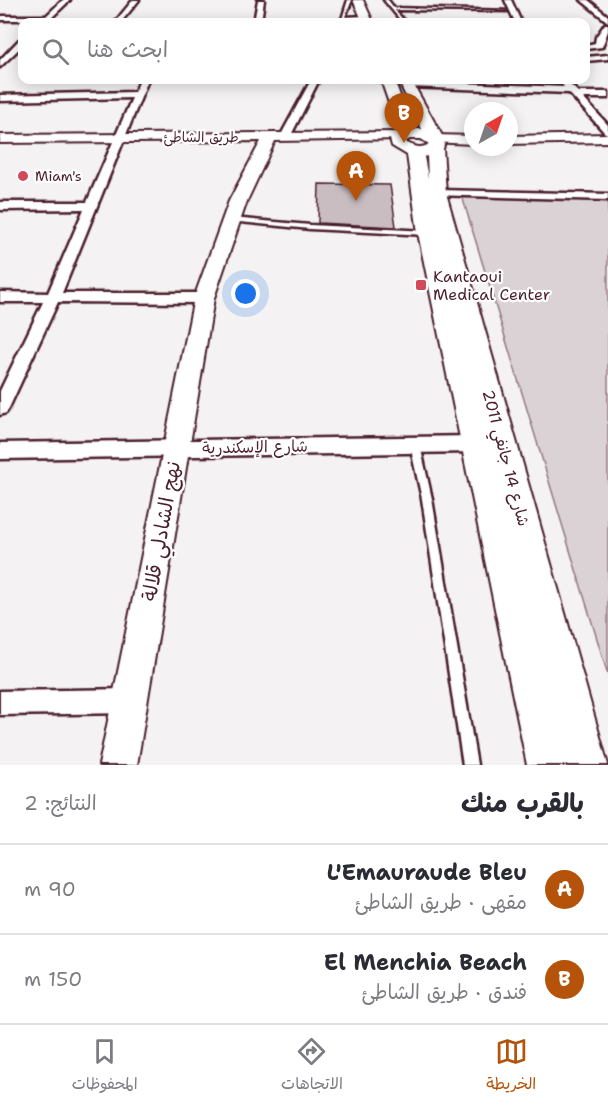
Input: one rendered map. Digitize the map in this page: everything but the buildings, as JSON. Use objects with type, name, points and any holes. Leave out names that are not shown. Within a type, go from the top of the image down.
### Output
[{"type":"main road","points":[[358,0],[366,18]]},
{"type":"main road","points":[[370,0],[379,18]]},
{"type":"main road","name":"شارع 14 جانفي 2011","points":[[389,84],[421,143],[428,233],[548,765]]},
{"type":"main road","name":"شارع 14 جانفي 2011","points":[[406,84],[587,765]]},
{"type":"street","points":[[48,18],[67,0]]},
{"type":"street","points":[[121,18],[136,0]]},
{"type":"street","points":[[258,18],[261,0]]},
{"type":"street","points":[[508,0],[515,18]]},
{"type":"street","points":[[584,0],[608,20]]},
{"type":"street","points":[[0,18],[18,19]]},
{"type":"street","points":[[590,46],[599,45],[600,37],[608,26]]},
{"type":"street","points":[[0,49],[18,49]]},
{"type":"street","points":[[0,65],[18,50]]},
{"type":"street","points":[[590,59],[608,57]]},
{"type":"street","points":[[0,408],[53,297],[142,84]]},
{"type":"street","points":[[286,135],[313,84]]},
{"type":"street","points":[[454,84],[608,95]]},
{"type":"street","points":[[566,84],[608,131]]},
{"type":"street","points":[[0,99],[138,95]]},
{"type":"street","name":"طريق الشاطئ","points":[[0,146],[120,139],[286,135],[421,143]]},
{"type":"street","points":[[518,140],[608,138]]},
{"type":"street","name":"طريق الشاطئ","points":[[0,139],[421,143],[464,141]]},
{"type":"street","name":"نهج الشادلي قلالة","points":[[118,765],[204,298],[230,220],[248,178],[268,142]]},
{"type":"street","points":[[437,193],[608,197]]},
{"type":"street","points":[[0,206],[92,205]]},
{"type":"street","points":[[0,297],[204,298]]},
{"type":"street","name":"شارع الإسكندرية","points":[[0,451],[475,444]]},
{"type":"street","points":[[0,703],[131,701]]},
{"type":"lane","points":[[343,18],[350,0]]},
{"type":"lane","points":[[386,0],[400,18]]},
{"type":"lane","points":[[438,0],[442,10]]},
{"type":"lane","points":[[394,9],[511,11]]},
{"type":"lane","points":[[230,220],[309,227],[428,233]]},
{"type":"lane","points":[[415,445],[427,499],[470,765]]},
{"type":"shaded area","points":[[462,196],[608,201],[608,675]]},
{"type":"place","name":"El Menchia Beach","points":[[404,143]]},
{"type":"place","name":"Miam's","points":[[23,176]]},
{"type":"place","name":"L'Emauraude Bleu","points":[[356,201]]},
{"type":"place","name":"Kantaoui Medical Center","points":[[421,285]]}]
